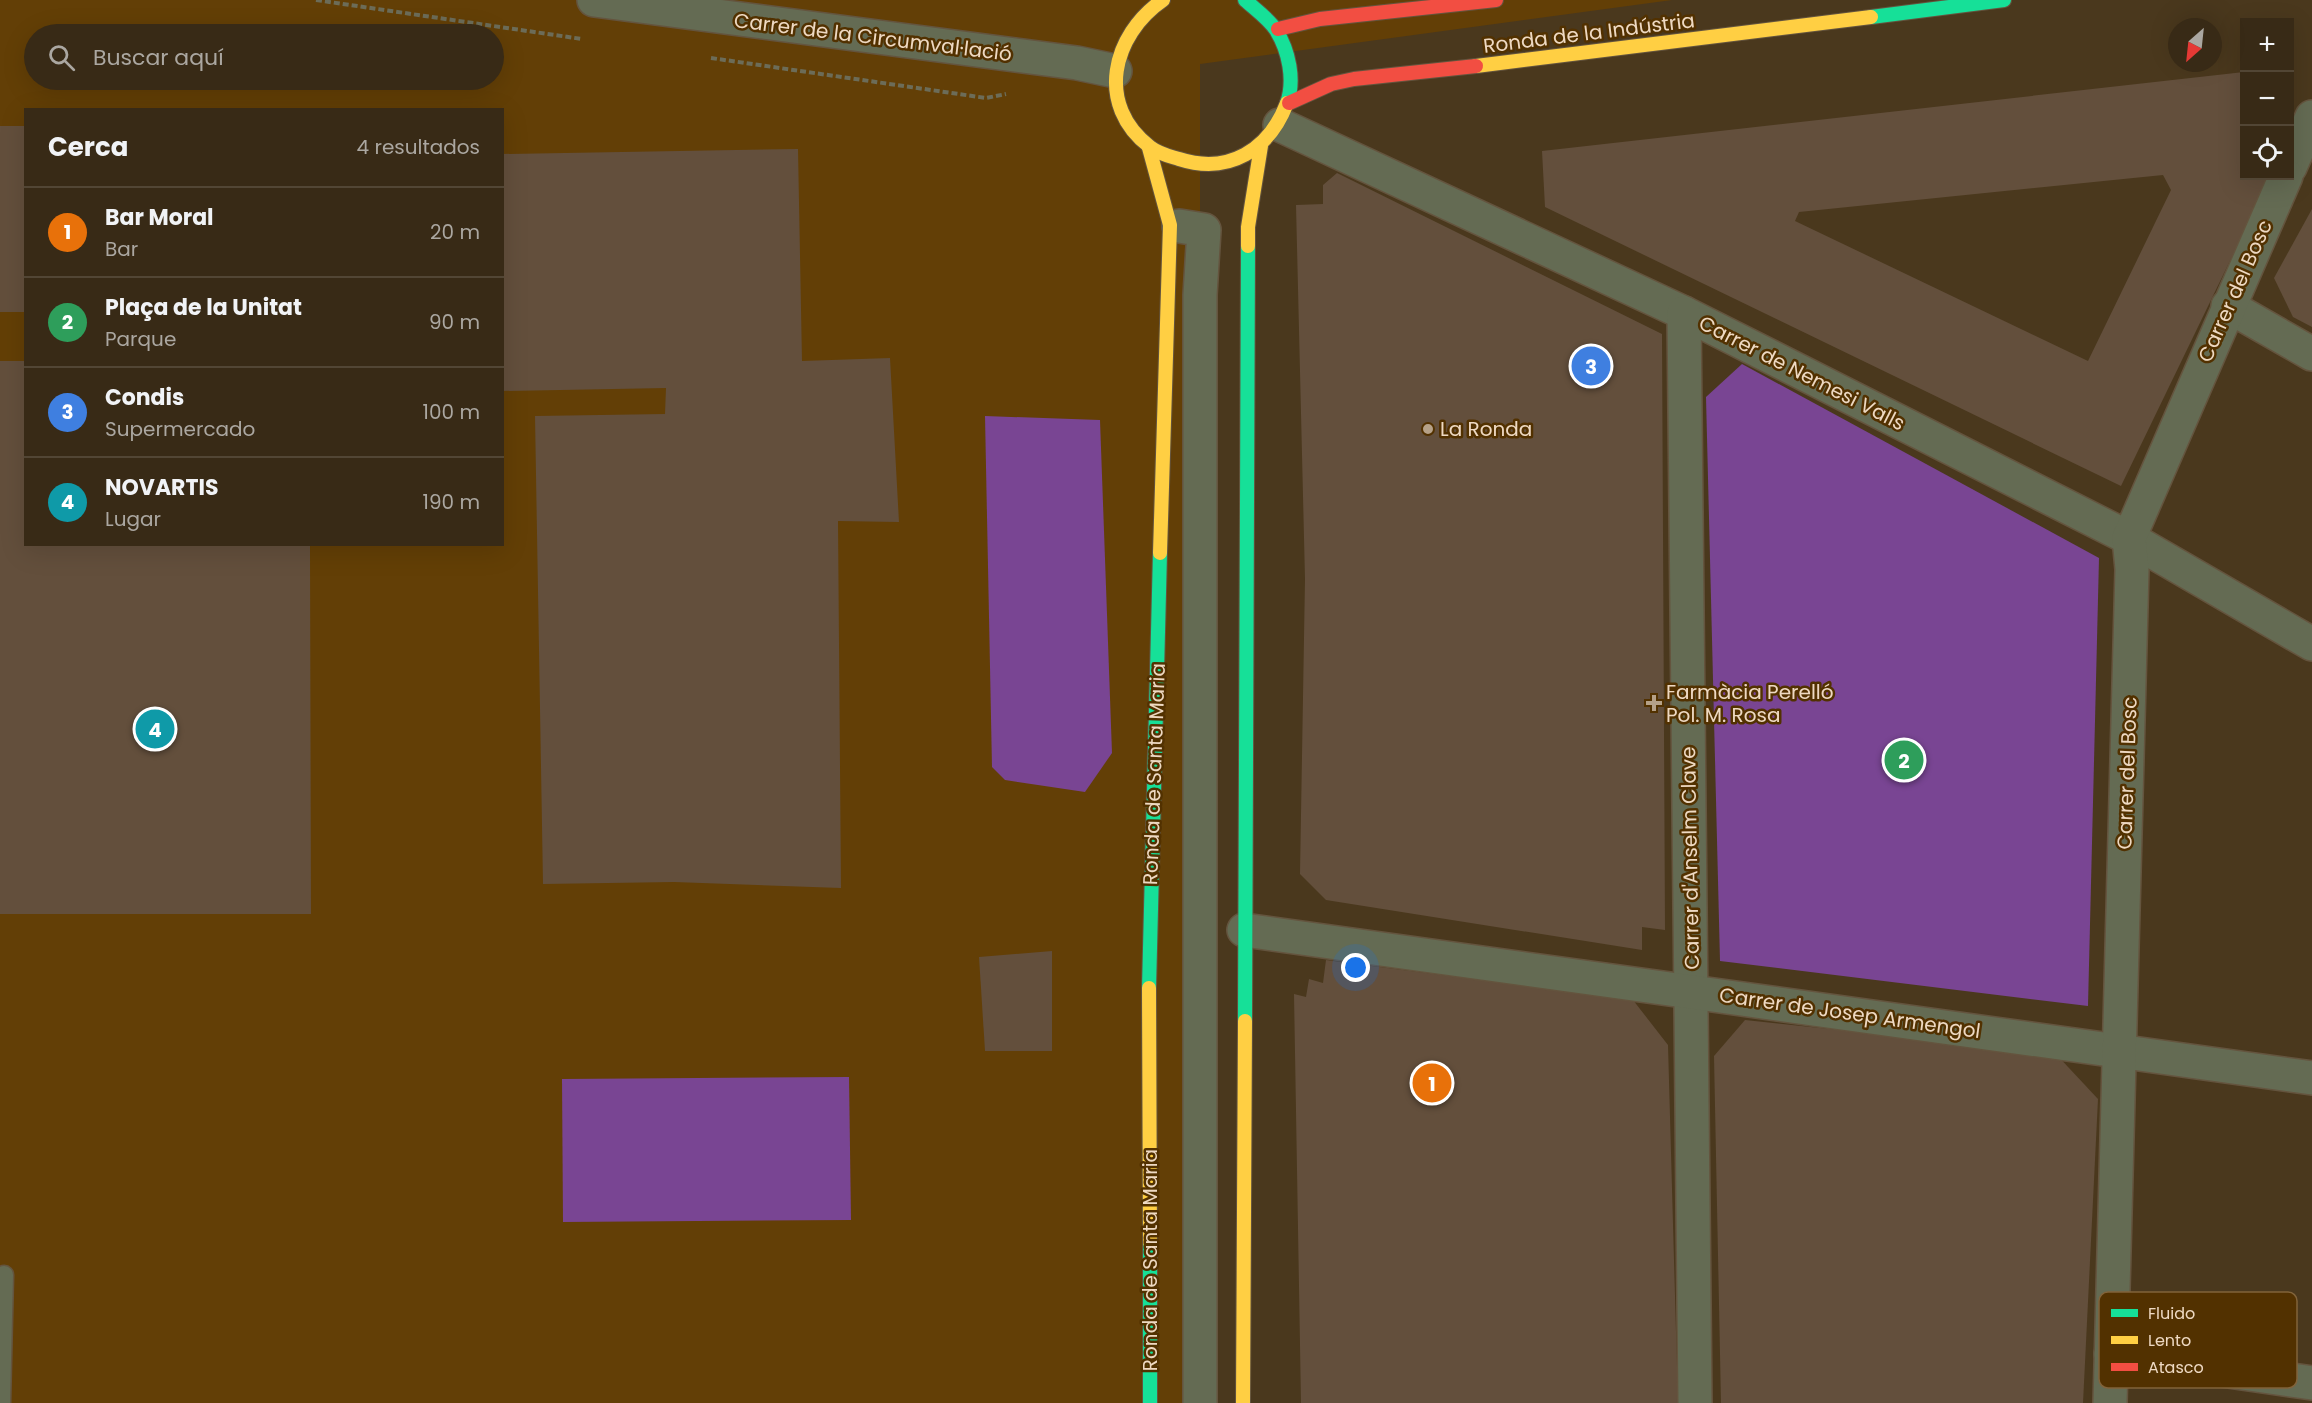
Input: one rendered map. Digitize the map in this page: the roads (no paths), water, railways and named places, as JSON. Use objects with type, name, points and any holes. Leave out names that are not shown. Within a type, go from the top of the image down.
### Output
[{"type":"street","name":"Carrer de la Circumval·lació","points":[[596,0],[1077,63],[1115,71]]},
{"type":"street","points":[[1149,148],[1130,126],[1118,100],[1115,71],[1120,48],[1131,28],[1146,11],[1163,0]]},
{"type":"street","points":[[1243,1403],[1248,227],[1277,124],[1293,77],[1289,52],[1278,29],[1263,12],[1245,0]]},
{"type":"street","points":[[1278,29],[1320,19],[1497,0]]},
{"type":"street","name":"Ronda de la Indústria","points":[[1149,148],[1176,162],[1205,167],[1236,161],[1277,124],[1331,84],[1354,79],[1498,64],[2004,0]]},
{"type":"street","points":[[2294,156],[2312,117]]},
{"type":"street","name":"Carrer de Nemesi Valls","points":[[1277,124],[1684,313],[2129,538],[2312,644]]},
{"type":"street","name":"Ronda de Santa Maria","points":[[1149,148],[1170,225],[1149,932],[1150,1403]]},
{"type":"street","name":"Carrer del Bosc","points":[[2113,1292],[2132,568],[2129,538],[2284,180]]},
{"type":"street","points":[[1200,1403],[1200,295],[1203,228]]},
{"type":"street","points":[[2228,306],[2312,354]]},
{"type":"street","name":"Carrer d'Anselm Clave","points":[[1684,313],[1695,1403]]},
{"type":"street","name":"Carrer de Josep Armengol","points":[[1244,930],[2312,1078]]},
{"type":"street","points":[[2297,1381],[2312,1383]]},
{"type":"street","name":"Carrer del Bosc","points":[[2110,1388],[2110,1403]]},
{"type":"lane","points":[[1,1403],[4,1275]]},
{"type":"place","name":"Condis","points":[[1591,366]]},
{"type":"place","name":"La Ronda","points":[[1428,429]]},
{"type":"place","name":"Farmàcia Perelló Pol. M. Rosa","points":[[1654,703]]},
{"type":"place","name":"NOVARTIS","points":[[155,729]]},
{"type":"place","name":"Plaça de la Unitat","points":[[1904,760]]},
{"type":"place","name":"Bar Moral","points":[[1432,1083]]}]
